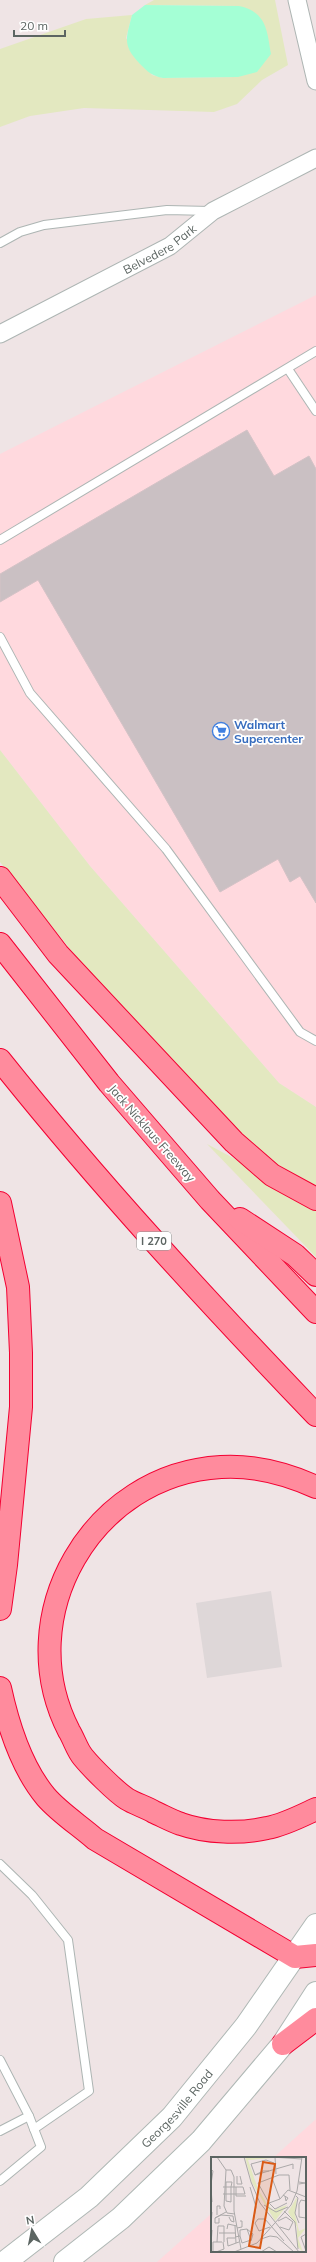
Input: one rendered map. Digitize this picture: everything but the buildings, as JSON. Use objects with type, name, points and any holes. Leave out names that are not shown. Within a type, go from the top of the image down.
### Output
[{"type":"highway","points":[[0,878],[58,954],[234,1142],[272,1175],[316,1199]]},
{"type":"highway","name":"Jack Nicklaus Freeway","points":[[0,944],[109,1083],[210,1200],[316,1312]]},
{"type":"highway","name":"I 270","points":[[0,1060],[70,1145],[209,1303],[316,1415]]},
{"type":"highway","points":[[210,1200],[295,1255],[316,1275]]},
{"type":"highway","points":[[0,1203],[18,1287],[21,1353],[20,1407],[6,1565],[0,1609]]},
{"type":"highway","points":[[316,1487],[293,1477],[247,1468],[221,1467],[195,1471],[167,1479],[141,1491],[117,1507],[82,1545],[58,1592],[49,1643],[50,1671],[61,1715],[83,1757],[127,1799],[182,1825],[210,1830],[241,1831],[268,1828],[316,1809]]},
{"type":"highway","points":[[0,1688],[6,1713],[28,1768],[46,1797],[95,1839],[306,1956]]},
{"type":"highway","points":[[283,2044],[316,2019]]},
{"type":"main road","name":"Georgesville Road","points":[[5,2262],[89,2197],[172,2117],[246,2026],[306,1956],[316,1925]]},
{"type":"main road","points":[[65,2262],[121,2218],[164,2179],[201,2141],[283,2044],[316,1994]]},
{"type":"street","points":[[297,0],[316,81]]},
{"type":"street","name":"Belvedere Park","points":[[0,334],[170,246],[213,211],[316,158]]},
{"type":"lane","points":[[0,243],[20,232],[44,225],[167,210],[213,211]]},
{"type":"lane","points":[[0,540],[316,351]]},
{"type":"lane","points":[[288,369],[316,411]]},
{"type":"lane","points":[[0,637],[30,693],[166,849],[300,1032],[316,1041]]},
{"type":"lane","points":[[0,1864],[32,1895],[68,1940],[82,2034],[89,2090],[34,2129]]},
{"type":"lane","points":[[0,2060],[29,2116],[41,2147],[0,2181]]},
{"type":"lane","points":[[0,2131],[29,2116]]},
{"type":"shaded area","points":[[154,0],[275,0],[288,65],[262,80],[237,104],[214,112],[84,108],[30,116],[0,127],[0,49],[86,19],[132,15],[126,38],[152,75],[163,78],[238,77],[239,6],[145,5]]},
{"type":"shaded area","points":[[145,5],[239,6],[248,9],[255,13],[264,24],[271,54],[257,72],[238,77],[163,78],[153,75],[140,64],[130,52],[127,41],[132,15]]},
{"type":"shaded area","points":[[316,295],[316,1107],[279,1083],[90,866],[0,750],[0,454]]},
{"type":"shaded area","points":[[0,750],[90,866],[279,1083],[316,1107],[316,1188],[302,1182],[250,1145],[95,980],[0,862]]},
{"type":"shaded area","points":[[207,1144],[252,1168],[316,1209],[316,1257]]},
{"type":"shaded area","points":[[271,1591],[282,1667],[207,1678],[196,1603]]},
{"type":"shaded area","points":[[316,2119],[316,2262],[157,2262],[211,2214],[211,2252],[306,2252],[306,2157],[274,2157]]},
{"type":"place","name":"Walmart Supercenter","points":[[221,731]]}]
